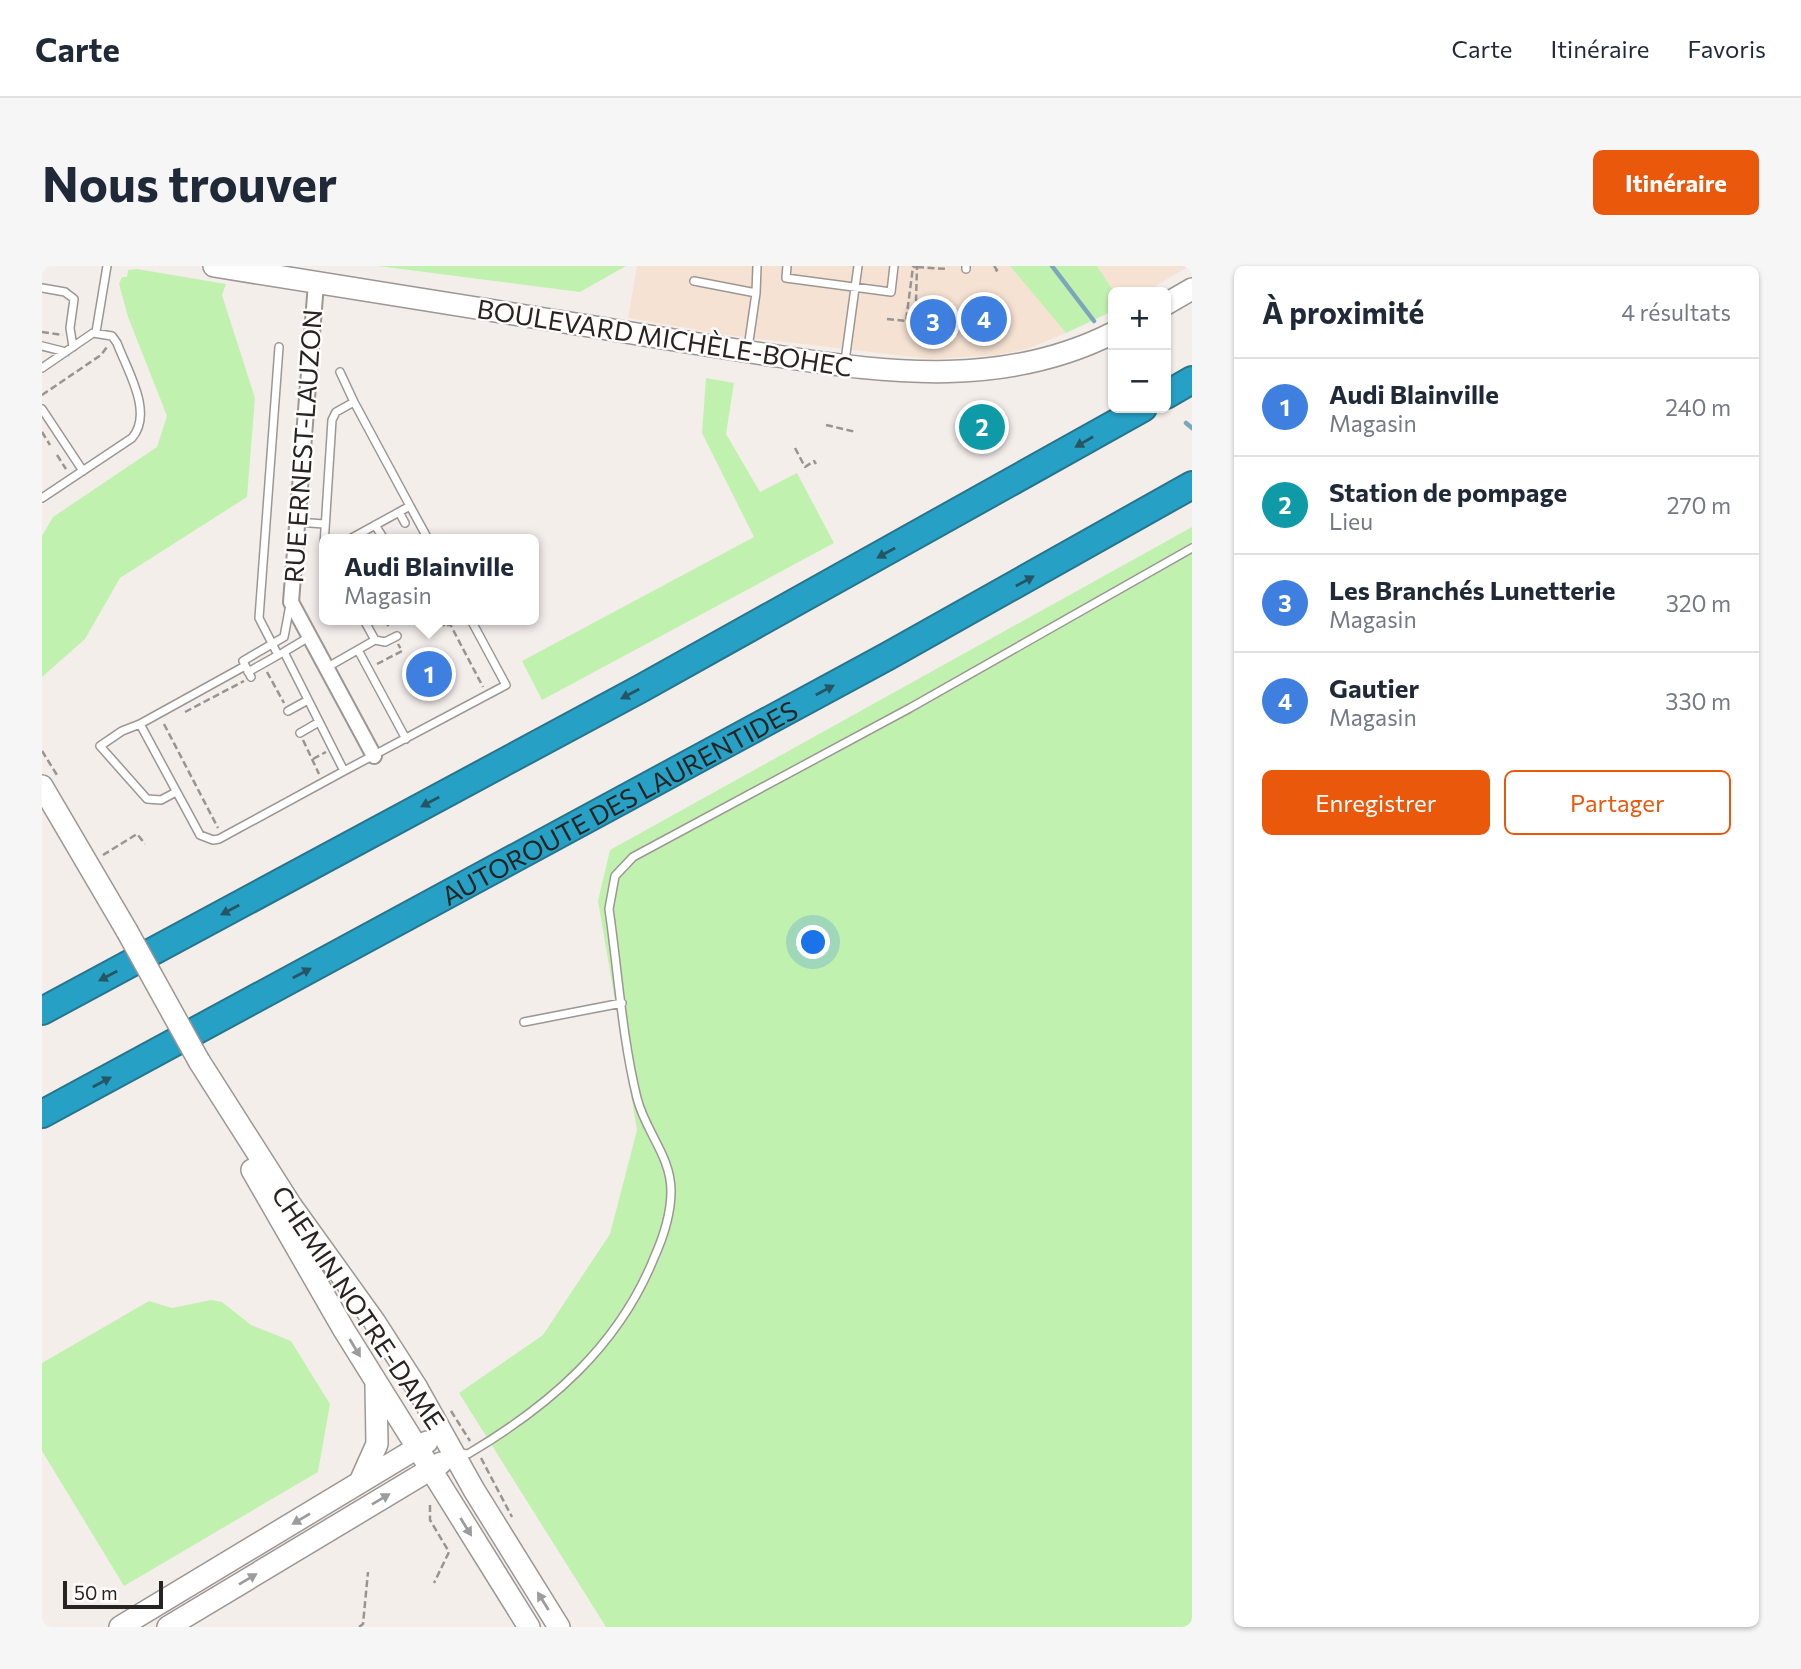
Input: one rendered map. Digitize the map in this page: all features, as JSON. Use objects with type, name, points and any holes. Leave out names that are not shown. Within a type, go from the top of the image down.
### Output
[{"type":"highway","points":[[1171,392],[1192,380]]},
{"type":"highway","points":[[42,1011],[640,690],[1134,413]]},
{"type":"highway","name":"AUTOROUTE DES LAURENTIDES","points":[[42,1114],[913,643],[1192,485]]},
{"type":"street","name":"BOULEVARD MICHÈLE-BOHEC","points":[[214,266],[844,366],[935,373],[984,371],[1054,357],[1108,335]]},
{"type":"street","name":"RUE ERNEST-LAUZON","points":[[316,282],[291,594],[293,606],[374,756]]},
{"type":"street","points":[[1171,301],[1192,289]]},
{"type":"street","name":"CHEMIN NOTRE-DAME","points":[[42,786],[199,1061],[290,1204],[374,1321],[443,1431],[474,1490],[559,1627]]},
{"type":"street","name":"CHEMIN NOTRE-DAME","points":[[199,1061],[246,1160],[376,1382],[529,1627]]},
{"type":"street","points":[[359,1484],[377,1444],[376,1382]]},
{"type":"street","points":[[120,1627],[443,1431]]},
{"type":"street","points":[[169,1627],[455,1454]]},
{"type":"lane","points":[[42,368],[96,332],[107,266]]},
{"type":"lane","points":[[747,351],[756,293],[757,266]]},
{"type":"lane","points":[[788,266],[786,278],[891,292],[894,266]]},
{"type":"lane","points":[[844,366],[858,266]]},
{"type":"lane","points":[[694,281],[756,293]]},
{"type":"lane","points":[[42,288],[65,292],[74,299],[69,350]]},
{"type":"lane","points":[[42,498],[132,438],[142,420],[141,408],[117,343],[112,336],[96,332]]},
{"type":"lane","points":[[42,345],[69,350]]},
{"type":"lane","points":[[279,347],[259,618],[308,700],[344,771]]},
{"type":"lane","points":[[340,372],[425,534]]},
{"type":"lane","points":[[324,534],[332,419],[336,412],[354,402]]},
{"type":"lane","points":[[42,409],[83,471]]},
{"type":"lane","points":[[359,534],[411,506]]},
{"type":"lane","points":[[399,512],[405,523]]},
{"type":"lane","points":[[297,522],[324,524]]},
{"type":"lane","points":[[375,525],[381,534]]},
{"type":"lane","points":[[455,1454],[471,1452],[519,1422],[578,1374],[618,1325],[639,1291],[659,1248],[669,1207],[670,1178],[664,1155],[640,1110],[609,909],[612,884],[625,863],[660,841],[946,688],[1192,548]]},
{"type":"lane","points":[[246,669],[287,632],[291,594]]},
{"type":"lane","points":[[367,625],[375,640]]},
{"type":"lane","points":[[140,724],[197,831],[213,840],[506,685],[474,625]]},
{"type":"lane","points":[[326,668],[375,640],[385,642],[397,636]]},
{"type":"lane","points":[[176,792],[161,800],[147,799],[100,746],[122,731],[281,654],[309,637]]},
{"type":"lane","points":[[358,650],[406,739]]},
{"type":"lane","points":[[288,711],[308,700]]},
{"type":"lane","points":[[300,733],[319,722]]},
{"type":"lane","points":[[524,1021],[622,1003]]},
{"type":"path","points":[[907,266],[947,269]]},
{"type":"path","points":[[994,266],[997,270],[994,273]]},
{"type":"path","points":[[906,321],[915,267]]},
{"type":"path","points":[[915,267],[919,289],[915,289],[916,300],[921,300],[922,330],[997,325]]},
{"type":"path","points":[[910,292],[916,293]]},
{"type":"path","points":[[887,319],[922,324]]},
{"type":"path","points":[[49,333],[50,328]]},
{"type":"path","points":[[42,332],[64,335],[66,332]]},
{"type":"path","points":[[42,395],[101,355],[107,347]]},
{"type":"path","points":[[965,424],[975,422]]},
{"type":"path","points":[[826,425],[856,432]]},
{"type":"path","points":[[42,432],[50,444]]},
{"type":"path","points":[[795,448],[804,467],[814,461],[816,464]]},
{"type":"path","points":[[57,455],[69,473]]},
{"type":"path","points":[[451,625],[483,687]]},
{"type":"path","points":[[379,669],[377,664],[402,651]]},
{"type":"path","points":[[184,712],[246,669],[265,669],[288,711]]},
{"type":"path","points":[[173,718],[162,724],[218,828],[229,822]]},
{"type":"path","points":[[300,733],[321,773],[309,779]]},
{"type":"path","points":[[103,855],[137,834],[145,844]]},
{"type":"path","points":[[480,1456],[513,1519]]},
{"type":"path","points":[[430,1505],[430,1520],[449,1552],[434,1583]]},
{"type":"path","points":[[359,1627],[363,1624],[368,1572]]},
{"type":"shaded area","points":[[637,266],[1010,266],[1066,333],[1027,349],[998,355],[931,359],[734,336],[628,318]]},
{"type":"shaded area","points":[[1097,266],[1189,266],[1154,287],[1111,287]]},
{"type":"green space","points":[[378,266],[626,266],[580,292]]},
{"type":"green space","points":[[1010,266],[1097,266],[1111,287],[1108,287],[1108,313],[1066,333]]},
{"type":"green space","points":[[137,269],[226,284],[222,295],[255,398],[247,497],[120,578],[85,639],[42,677],[42,536],[53,517],[157,447],[167,416],[128,317],[119,284],[122,277],[127,277],[128,270]]},
{"type":"green space","points":[[706,378],[734,383],[726,434],[760,492],[797,473],[834,543],[542,700],[522,661],[754,537],[702,433]]},
{"type":"green space","points":[[1192,527],[1192,1627],[606,1627],[459,1393],[543,1335],[610,1234],[637,1130],[598,901],[610,850]]},
{"type":"green space","points":[[211,1300],[222,1302],[251,1325],[291,1341],[330,1404],[318,1472],[124,1586],[42,1451],[42,1363],[149,1301],[172,1308]]},
{"type":"waterway","points":[[1052,266],[1094,321]]},
{"type":"waterway","points":[[1186,423],[1192,428]]},
{"type":"place","name":"Gautier","points":[[984,319]]},
{"type":"place","name":"Les Branchés Lunetterie","points":[[933,322]]},
{"type":"place","name":"Station de pompage","points":[[982,427]]},
{"type":"place","name":"Audi Blainville","points":[[429,674]]}]
